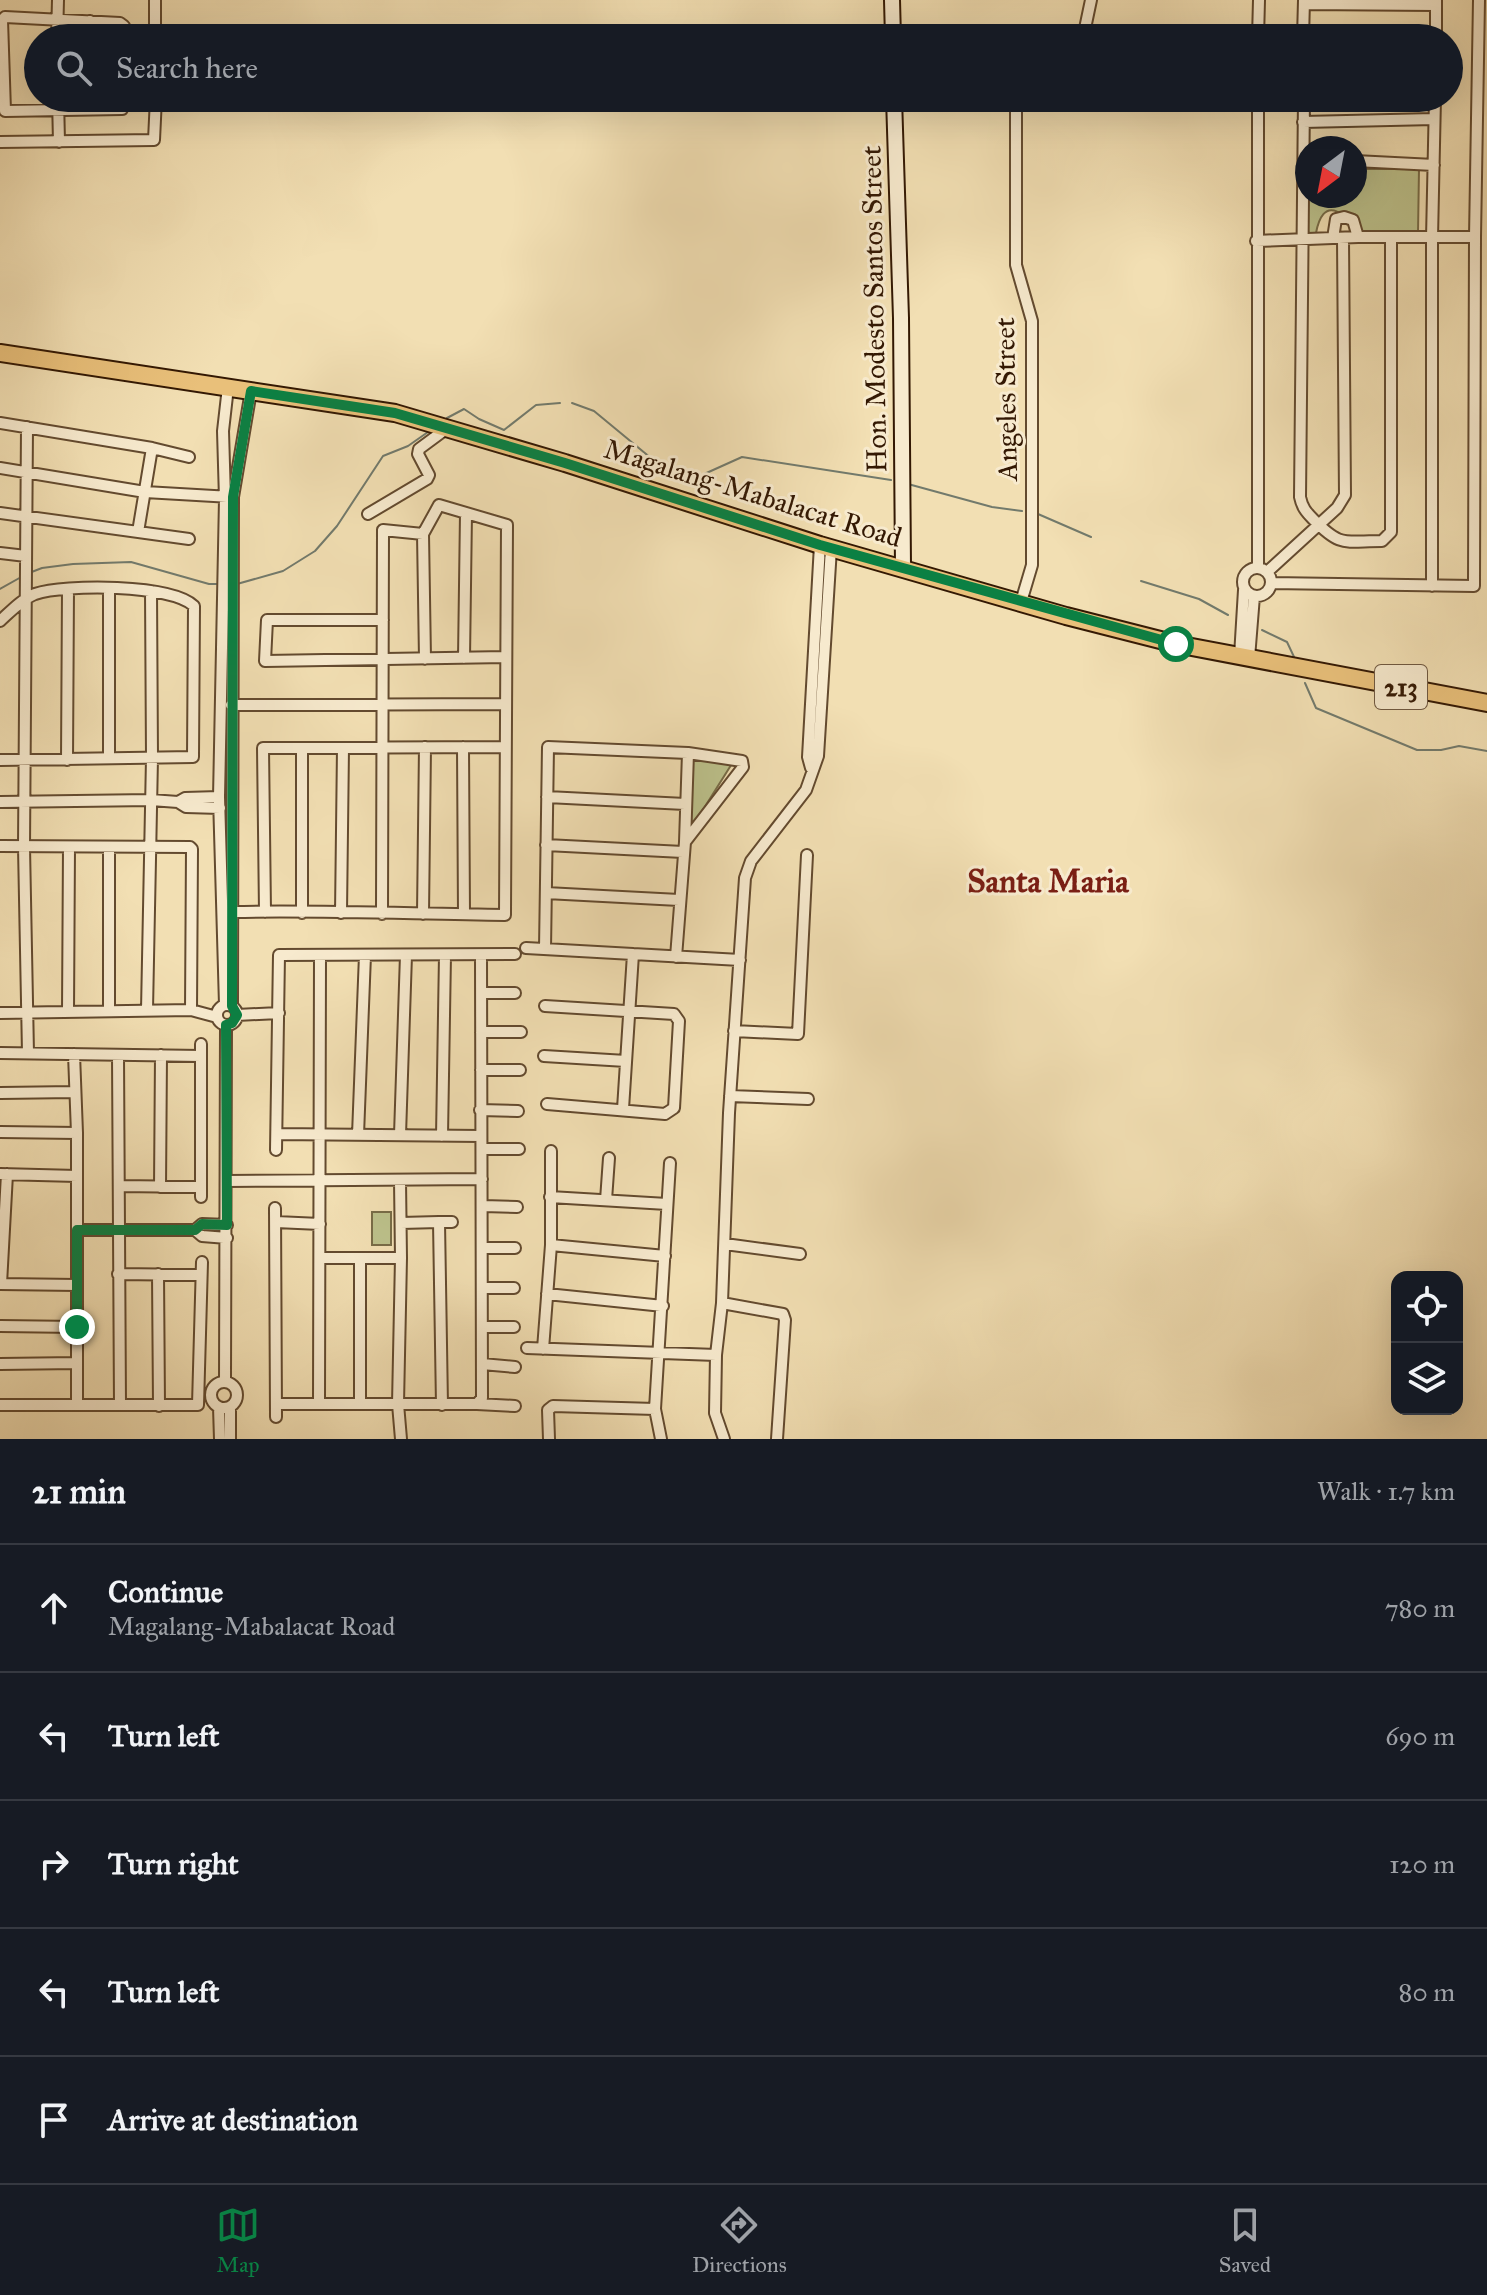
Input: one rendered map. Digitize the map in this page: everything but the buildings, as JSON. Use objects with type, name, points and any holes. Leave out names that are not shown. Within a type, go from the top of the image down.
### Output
[{"type":"main road","name":"Magalang-Mabalacat Road","points":[[0,353],[395,413],[565,463],[825,555],[903,567],[1176,644],[1245,652],[1487,703]]},
{"type":"street","points":[[57,24],[58,0]]},
{"type":"street","points":[[155,0],[155,24]]},
{"type":"street","points":[[892,0],[893,24]]},
{"type":"street","points":[[1086,24],[1091,0]]},
{"type":"street","points":[[1258,24],[1259,0]]},
{"type":"street","points":[[1245,652],[1249,593],[1243,576],[1249,570],[1265,574],[1432,586],[1474,586],[1479,0]]},
{"type":"street","points":[[1303,24],[1304,2],[1436,2],[1436,24]]},
{"type":"street","points":[[24,109],[6,112],[3,109],[2,20],[5,17],[122,24]]},
{"type":"street","points":[[58,112],[59,142]]},
{"type":"street","points":[[0,142],[154,140],[155,112]]},
{"type":"street","name":"Hon. Modesto Santos Street","points":[[894,112],[901,318],[903,567]]},
{"type":"street","name":"Angeles Street","points":[[1016,112],[1016,265],[1032,321],[1032,565],[1021,602]]},
{"type":"street","points":[[1249,593],[1263,595],[1265,574],[1256,241],[1258,112]]},
{"type":"street","points":[[1303,112],[1304,136]]},
{"type":"street","points":[[1432,586],[1434,112]]},
{"type":"street","points":[[1303,122],[1434,119]]},
{"type":"street","points":[[1367,162],[1434,165]]},
{"type":"street","points":[[1304,208],[1300,497],[1304,510],[1327,536],[1338,541],[1382,541],[1391,532],[1391,238]]},
{"type":"street","points":[[1265,574],[1337,508],[1345,495],[1336,219],[1344,217],[1353,220],[1358,237]]},
{"type":"street","points":[[1256,241],[1475,237]]},
{"type":"street","points":[[228,387],[223,431],[229,498],[228,618],[234,705],[231,1009]]},
{"type":"street","points":[[229,498],[251,391]]},
{"type":"street","points":[[225,412],[247,415]]},
{"type":"street","points":[[0,423],[189,457]]},
{"type":"street","points":[[27,427],[24,847],[28,1053]]},
{"type":"street","points":[[368,514],[427,479],[429,475],[418,454],[419,449],[446,429]]},
{"type":"street","points":[[138,532],[152,448]]},
{"type":"street","points":[[0,468],[145,492],[229,498]]},
{"type":"street","points":[[233,912],[505,915],[507,525],[439,505],[423,534],[425,659]]},
{"type":"street","points":[[0,513],[189,539]]},
{"type":"street","points":[[464,658],[466,513]]},
{"type":"street","points":[[382,914],[383,530],[423,534]]},
{"type":"street","points":[[0,553],[26,560]]},
{"type":"street","points":[[724,1439],[715,1413],[716,1355],[722,1303],[734,1031],[747,870],[806,790],[811,768],[818,756],[825,555]]},
{"type":"street","points":[[109,588],[109,758]]},
{"type":"street","points":[[67,760],[68,589]]},
{"type":"street","points":[[0,621],[26,598],[68,589],[151,591],[187,601],[194,606],[194,755],[191,758],[0,760]]},
{"type":"street","points":[[147,1010],[152,758],[151,591]]},
{"type":"street","points":[[0,1013],[191,1010],[217,1017],[226,1025],[232,1023],[219,803],[221,705],[228,618]]},
{"type":"street","points":[[383,620],[267,620],[265,661],[506,657]]},
{"type":"street","points":[[221,705],[505,704]]},
{"type":"street","points":[[423,914],[425,747]]},
{"type":"street","points":[[463,747],[464,914]]},
{"type":"street","points":[[265,912],[263,748],[504,747]]},
{"type":"street","points":[[545,949],[548,747],[688,753],[739,759],[744,764],[684,847]]},
{"type":"street","points":[[302,748],[302,913]]},
{"type":"street","points":[[341,913],[343,748]]},
{"type":"street","points":[[676,957],[688,753]]},
{"type":"street","points":[[547,797],[685,804]]},
{"type":"street","points":[[0,802],[178,802],[185,798],[219,803]]},
{"type":"street","points":[[0,846],[150,848],[187,845],[192,849],[191,1010]]},
{"type":"street","points":[[546,845],[684,847]]},
{"type":"street","points":[[68,1011],[69,847]]},
{"type":"street","points":[[109,847],[109,1011]]},
{"type":"street","points":[[734,1031],[804,1035],[807,855]]},
{"type":"street","points":[[546,893],[679,900]]},
{"type":"street","points":[[526,948],[740,960]]},
{"type":"street","points":[[276,1150],[279,955],[515,954]]},
{"type":"street","points":[[623,1109],[633,954]]},
{"type":"street","points":[[358,1135],[365,955]]},
{"type":"street","points":[[400,1135],[406,955]]},
{"type":"street","points":[[442,1136],[445,955]]},
{"type":"street","points":[[319,1404],[320,956]]},
{"type":"street","points":[[477,1404],[482,1398],[481,956]]},
{"type":"street","points":[[482,993],[515,993]]},
{"type":"street","points":[[545,1006],[678,1016],[674,1108],[665,1114],[547,1104]]},
{"type":"street","points":[[217,1017],[219,1007],[279,1013]]},
{"type":"street","points":[[225,1382],[226,1025]]},
{"type":"street","points":[[481,1032],[521,1032]]},
{"type":"street","points":[[0,1053],[161,1055],[201,1050],[201,1192],[119,1186]]},
{"type":"street","points":[[74,1054],[77,1405]]},
{"type":"street","points":[[118,1055],[120,1405]]},
{"type":"street","points":[[160,1187],[161,1055]]},
{"type":"street","points":[[544,1056],[626,1061]]},
{"type":"street","points":[[481,1070],[520,1070]]},
{"type":"street","points":[[0,1093],[74,1092]]},
{"type":"street","points":[[730,1096],[808,1099]]},
{"type":"street","points":[[480,1110],[518,1111]]},
{"type":"street","points":[[0,1132],[77,1133]]},
{"type":"street","points":[[277,1134],[481,1136]]},
{"type":"street","points":[[482,1149],[519,1149]]},
{"type":"street","points":[[543,1349],[551,1245],[551,1151]]},
{"type":"street","points":[[606,1200],[609,1158]]},
{"type":"street","points":[[661,1439],[655,1409],[670,1163]]},
{"type":"street","points":[[77,1176],[4,1174],[0,1284],[77,1285]]},
{"type":"street","points":[[227,1181],[482,1179]]},
{"type":"street","points":[[400,1181],[398,1404],[401,1439]]},
{"type":"street","points":[[550,1197],[667,1204]]},
{"type":"street","points":[[483,1206],[517,1207]]},
{"type":"street","points":[[275,1208],[276,1417]]},
{"type":"street","points":[[276,1222],[320,1224]]},
{"type":"street","points":[[439,1222],[442,1405]]},
{"type":"street","points":[[401,1223],[452,1222]]},
{"type":"street","points":[[77,1230],[195,1230],[202,1224],[227,1225]]},
{"type":"street","points":[[195,1230],[202,1236],[227,1238]]},
{"type":"street","points":[[725,1244],[800,1254]]},
{"type":"street","points":[[551,1245],[665,1256]]},
{"type":"street","points":[[483,1248],[515,1248]]},
{"type":"street","points":[[320,1258],[401,1258]]},
{"type":"street","points":[[360,1258],[360,1403]]},
{"type":"street","points":[[0,1405],[198,1405],[202,1262]]},
{"type":"street","points":[[118,1274],[201,1275]]},
{"type":"street","points":[[158,1274],[159,1406]]},
{"type":"street","points":[[482,1288],[514,1288]]},
{"type":"street","points":[[547,1294],[663,1306]]},
{"type":"street","points":[[722,1303],[783,1314],[777,1439]]},
{"type":"street","points":[[0,1326],[77,1327]]},
{"type":"street","points":[[482,1327],[514,1327]]},
{"type":"street","points":[[527,1348],[716,1355]]},
{"type":"street","points":[[0,1364],[77,1363]]},
{"type":"street","points":[[482,1364],[515,1367]]},
{"type":"street","points":[[225,1382],[235,1387],[238,1394],[236,1402],[225,1407],[211,1400],[211,1392],[214,1385],[225,1382]]},
{"type":"street","points":[[276,1404],[515,1406]]},
{"type":"street","points":[[549,1439],[548,1410],[553,1406],[655,1409]]},
{"type":"street","points":[[220,1439],[225,1407]]},
{"type":"street","points":[[225,1407],[230,1439]]},
{"type":"green space","points":[[1367,169],[1419,169],[1418,233],[1357,233],[1346,218],[1334,210],[1323,214],[1316,233],[1298,234],[1304,208],[1367,208]]},
{"type":"green space","points":[[692,757],[733,762],[689,832]]},
{"type":"green space","points":[[372,1212],[391,1212],[391,1245],[372,1245]]},
{"type":"waterway","points":[[447,418],[464,409],[504,430],[536,405],[560,403]]},
{"type":"waterway","points":[[572,403],[594,411],[663,468],[682,474],[702,475],[742,457],[891,480]]},
{"type":"waterway","points":[[237,584],[283,571],[315,551],[337,526],[383,456],[408,446],[428,432]]},
{"type":"waterway","points":[[908,484],[992,507],[1022,511]]},
{"type":"waterway","points":[[1038,514],[1091,537]]},
{"type":"waterway","points":[[29,573],[73,564],[131,562],[218,584]]},
{"type":"waterway","points":[[0,589],[23,576]]},
{"type":"waterway","points":[[1141,581],[1199,599],[1228,615]]},
{"type":"waterway","points":[[1262,630],[1287,642],[1295,659]]},
{"type":"waterway","points":[[1305,683],[1316,708],[1417,750],[1459,746],[1487,751]]},
{"type":"district","name":"Santa Maria","points":[[1048,881]]},
{"type":"route","points":[[77,1327],[77,1230],[195,1230],[202,1224],[227,1225],[226,1025],[232,1023],[237,1015],[232,1006],[233,497],[251,391],[395,413],[565,463],[820,545],[1066,616],[1176,644]]}]
